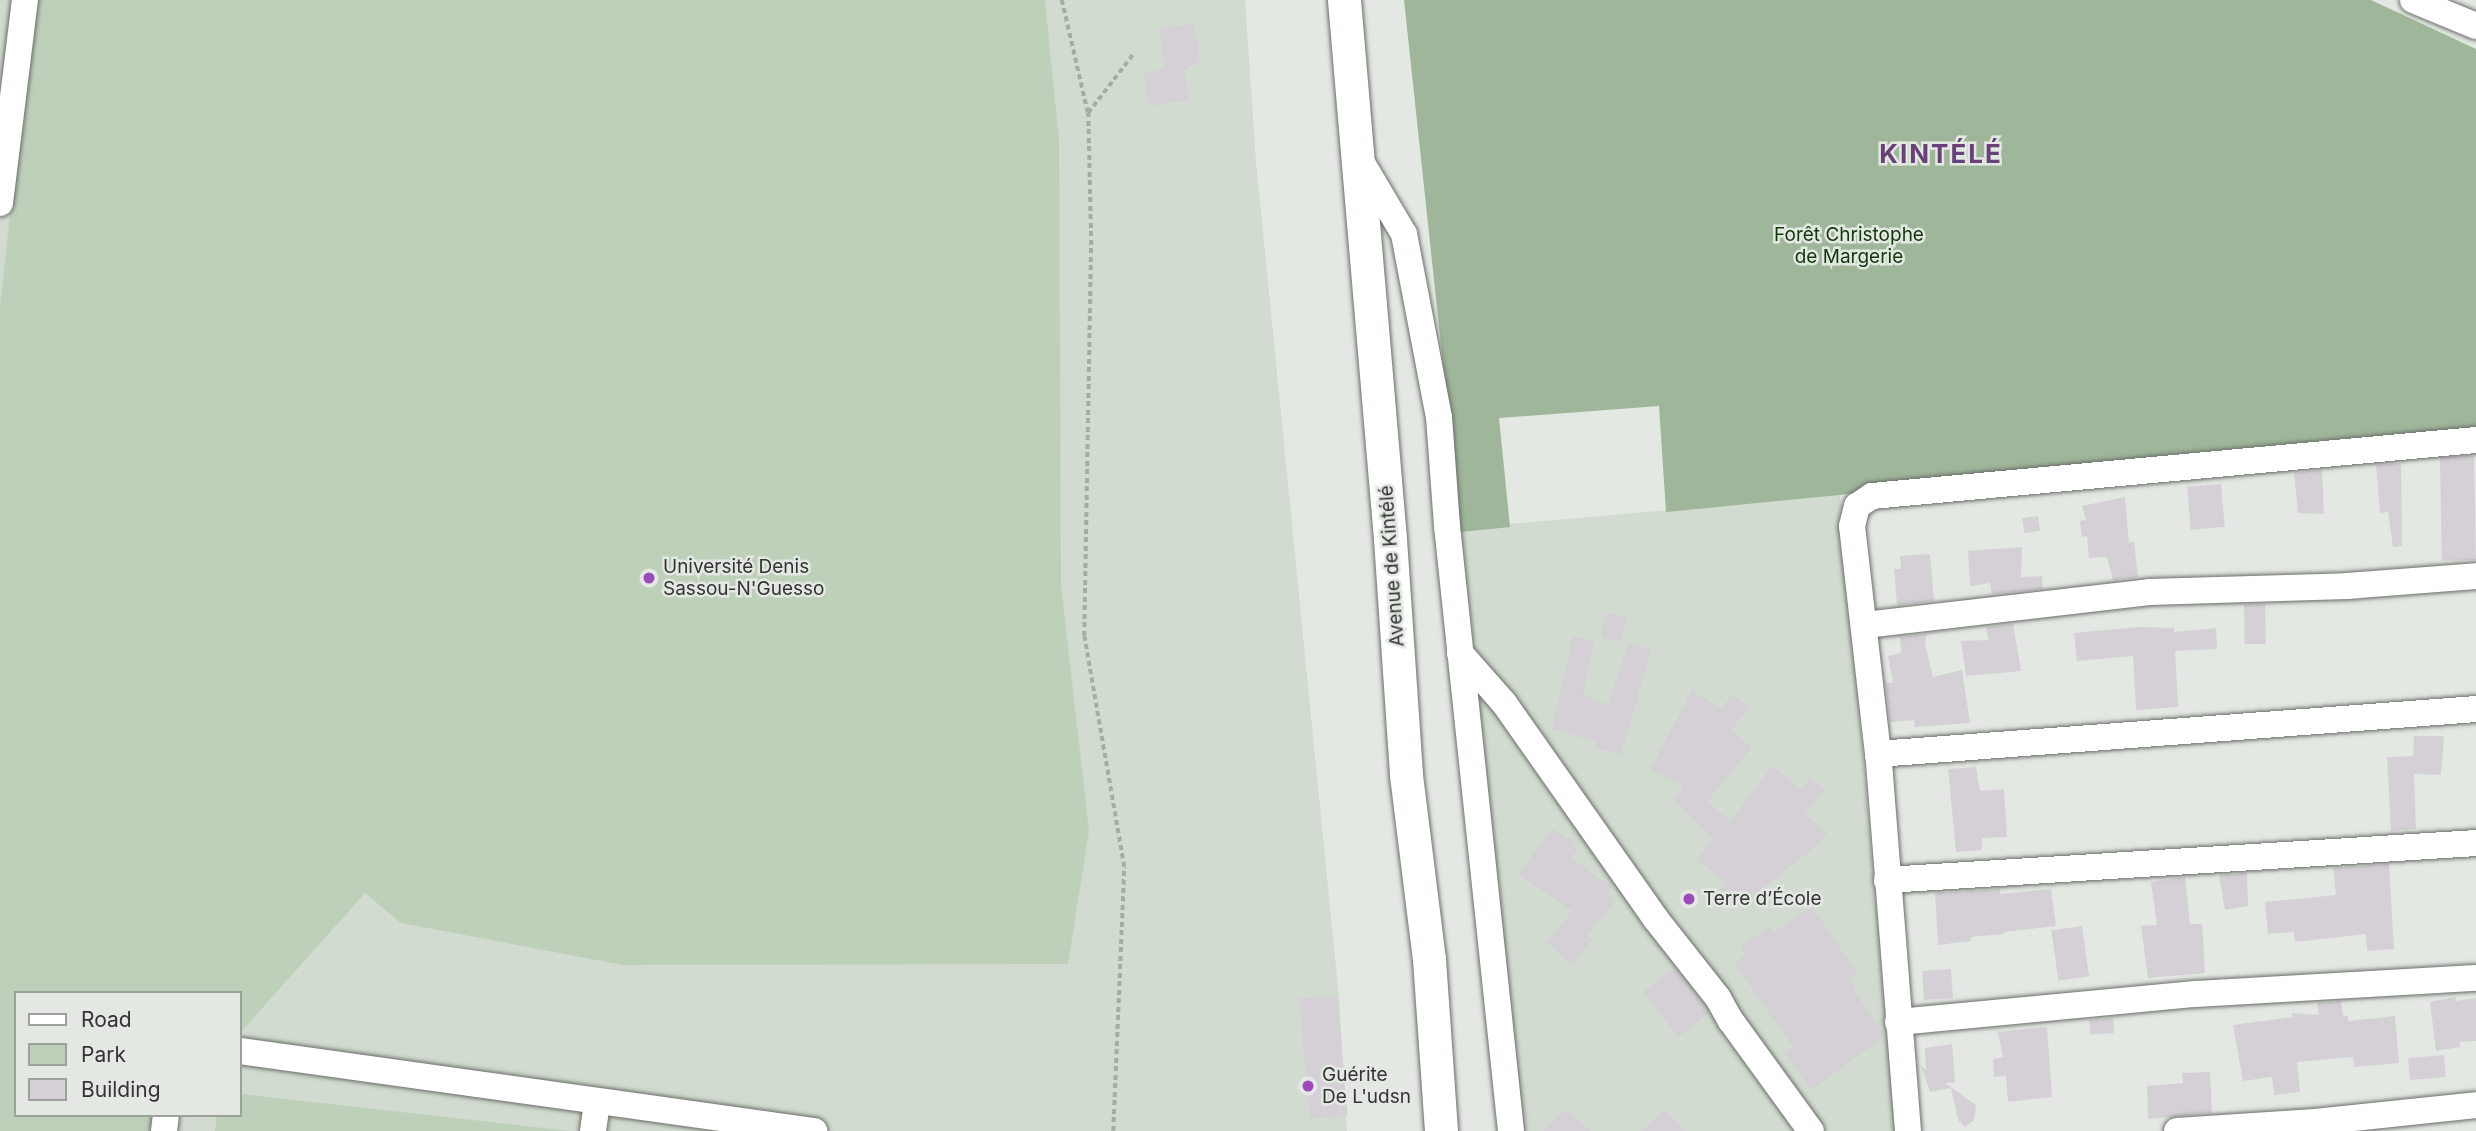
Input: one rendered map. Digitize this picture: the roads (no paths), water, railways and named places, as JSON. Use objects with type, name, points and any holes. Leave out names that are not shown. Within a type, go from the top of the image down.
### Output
[{"type":"main road","name":"Avenue de Kintélé","points":[[1343,0],[1358,157],[1406,775],[1429,959],[1438,1127]]},
{"type":"street","points":[[0,203],[26,0]]},
{"type":"street","points":[[2413,0],[2476,26]]},
{"type":"street","points":[[1358,157],[1404,234],[1439,418],[1447,526],[1511,1131]]},
{"type":"street","points":[[1908,1131],[1878,754],[1852,526],[1857,506],[1872,496],[2476,440]]},
{"type":"street","points":[[1865,625],[2149,592],[2347,586],[2476,576]]},
{"type":"street","points":[[1460,653],[1504,703],[1655,918],[1718,998],[1731,1021],[1811,1131]]},
{"type":"street","points":[[1878,754],[2476,709]]},
{"type":"street","points":[[1887,880],[2476,844]]},
{"type":"street","points":[[1898,1022],[2196,994],[2476,978]]},
{"type":"street","points":[[242,1051],[814,1131]]},
{"type":"street","points":[[593,1131],[597,1101]]},
{"type":"street","points":[[2177,1131],[2315,1122],[2476,1105]]},
{"type":"place","name":"Université Denis Sassou-N'Guesso","points":[[649,578]]},
{"type":"place","name":"Terre d’École","points":[[1689,899]]},
{"type":"place","name":"Guérite De L'udsn","points":[[1308,1086]]},
{"type":"district","name":"KINTÉLÉ","points":[[1941,154]]},
{"type":"park label","name":"Forêt Christophe de Margerie","points":[[1849,246]]}]
